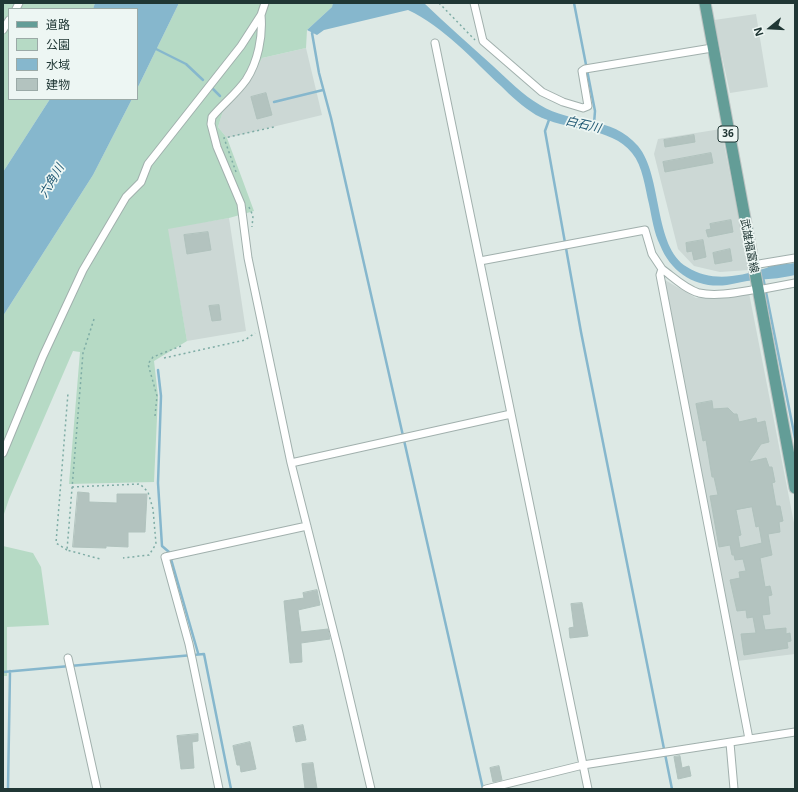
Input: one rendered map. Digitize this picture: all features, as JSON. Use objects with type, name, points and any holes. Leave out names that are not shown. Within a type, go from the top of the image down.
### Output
[{"type":"main road","name":"武雄福富線","points":[[704,3],[753,265],[762,289],[795,488]]},
{"type":"street","points":[[3,453],[43,356],[83,270],[126,197],[140,182],[148,164],[241,46],[261,15],[264,3]]},
{"type":"street","points":[[474,3],[483,41],[542,92],[563,102],[583,108],[588,106],[582,71],[712,48]]},
{"type":"street","points":[[261,15],[262,22],[257,57],[246,80],[212,117],[212,124],[217,147],[241,204],[248,258],[291,463],[341,660],[371,789]]},
{"type":"street","points":[[435,43],[588,789]]},
{"type":"street","points":[[480,261],[645,230],[652,254],[662,269],[681,284],[699,292],[724,294],[795,283]]},
{"type":"street","points":[[753,265],[795,258]]},
{"type":"street","points":[[662,269],[660,275],[749,739]]},
{"type":"street","points":[[291,463],[511,414]]},
{"type":"street","points":[[219,789],[190,648],[165,557],[307,526]]},
{"type":"street","points":[[68,658],[97,789]]},
{"type":"street","points":[[486,789],[583,765],[795,732]]},
{"type":"street","points":[[730,742],[734,789]]},
{"type":"path","points":[[439,3],[476,42],[483,41]]},
{"type":"path","points":[[237,174],[224,138],[274,127]]},
{"type":"path","points":[[245,234],[252,227],[253,216],[248,202]]},
{"type":"path","points":[[67,550],[83,352],[94,319]]},
{"type":"path","points":[[164,358],[245,340],[255,333]]},
{"type":"path","points":[[155,416],[157,396],[148,364],[153,357],[181,346]]},
{"type":"path","points":[[68,393],[56,543],[67,550],[100,559]]},
{"type":"path","points":[[71,487],[140,484],[148,492],[153,509],[156,544],[150,555],[122,558]]},
{"type":"shaded area","points":[[756,14],[768,87],[730,93],[714,20]]},
{"type":"shaded area","points":[[306,48],[322,115],[227,138],[218,127],[223,111],[250,81],[262,58]]},
{"type":"shaded area","points":[[721,129],[749,270],[720,272],[694,266],[678,249],[654,154],[658,139]]},
{"type":"shaded area","points":[[229,218],[246,331],[187,341],[167,228]]},
{"type":"shaded area","points":[[665,280],[696,298],[749,293],[795,528],[795,654],[737,661]]},
{"type":"green space","points":[[3,3],[95,3],[93,8],[8,8],[8,100],[49,100],[3,172]]},
{"type":"green space","points":[[179,3],[333,3],[332,7],[307,30],[306,48],[262,58],[250,81],[223,111],[218,127],[227,138],[254,211],[229,218],[168,229],[187,341],[154,361],[158,396],[154,482],[69,484],[80,352],[73,351],[9,499],[3,517],[3,316],[93,175],[131,100],[138,100],[138,87]]},
{"type":"green space","points":[[3,546],[33,553],[41,567],[49,625],[7,627],[7,676],[3,676]]},
{"type":"water","points":[[95,3],[179,3],[138,87],[138,8],[93,8]]},
{"type":"water","name":"白石川","points":[[333,3],[424,3],[510,82],[540,105],[552,111],[616,129],[628,136],[638,146],[646,159],[663,228],[669,244],[676,257],[687,267],[705,275],[724,277],[765,269],[777,264],[795,263],[795,275],[716,286],[705,284],[686,277],[671,264],[660,245],[639,164],[632,153],[623,144],[600,133],[560,124],[536,115],[513,97],[446,34],[434,25],[408,10],[324,30],[317,35],[307,30],[332,7]]},
{"type":"water","name":"六角川","points":[[49,100],[131,100],[93,175],[3,316],[3,172]]},
{"type":"building","points":[[266,93],[272,115],[257,119],[251,97]]},
{"type":"building","points":[[694,135],[695,142],[665,147],[664,140]]},
{"type":"building","points":[[711,153],[713,163],[665,172],[663,162]]},
{"type":"building","points":[[731,220],[733,232],[708,237],[706,230],[711,229],[710,224]]},
{"type":"building","points":[[208,232],[211,250],[187,254],[184,235]]},
{"type":"building","points":[[703,240],[706,257],[694,260],[692,251],[687,252],[686,243]]},
{"type":"building","points":[[730,249],[732,261],[715,264],[713,253]]},
{"type":"building","points":[[219,305],[221,320],[212,321],[209,306]]},
{"type":"building","points":[[712,401],[713,409],[728,408],[734,414],[737,414],[739,422],[756,418],[757,423],[765,421],[769,442],[761,444],[749,462],[766,458],[769,467],[772,467],[775,482],[772,483],[776,506],[780,506],[783,521],[779,522],[780,532],[768,534],[772,555],[760,558],[765,587],[770,586],[772,595],[768,596],[770,614],[762,615],[765,630],[786,628],[786,634],[790,633],[791,641],[787,642],[788,648],[744,655],[741,634],[756,633],[753,617],[747,618],[746,610],[737,611],[730,580],[740,578],[739,572],[746,571],[743,559],[735,560],[734,555],[732,555],[730,545],[719,547],[710,496],[718,495],[714,477],[712,477],[706,440],[703,441],[696,404]],"holes":[[[752,507],[756,527],[759,526],[762,543],[740,548],[738,536],[741,535],[736,510]]]},
{"type":"building","points":[[78,492],[89,493],[89,502],[117,503],[117,494],[147,494],[145,532],[128,532],[128,547],[73,547]]},
{"type":"building","points":[[317,590],[320,605],[298,610],[301,632],[328,629],[330,639],[301,643],[302,662],[290,663],[284,601],[304,598],[303,593]]},
{"type":"building","points":[[582,603],[588,636],[570,638],[569,628],[574,627],[571,604]]},
{"type":"building","points":[[303,725],[306,740],[296,742],[293,727]]},
{"type":"building","points":[[198,734],[198,741],[192,742],[194,768],[181,769],[177,736]]},
{"type":"building","points":[[250,742],[256,769],[241,772],[240,765],[237,765],[233,746]]},
{"type":"building","points":[[680,756],[682,768],[689,766],[691,776],[678,779],[674,757]]},
{"type":"building","points":[[313,763],[317,789],[305,789],[302,764]]},
{"type":"building","points":[[499,766],[502,780],[493,782],[490,768]]},
{"type":"waterway","name":"白石川","points":[[574,3],[595,111],[594,124]]},
{"type":"waterway","points":[[314,32],[312,33],[319,73],[331,118],[483,789]]},
{"type":"waterway","points":[[154,48],[186,64],[203,80]]},
{"type":"waterway","points":[[213,89],[220,96]]},
{"type":"waterway","points":[[274,102],[323,90]]},
{"type":"waterway","points":[[550,117],[545,131],[581,332],[672,789]]},
{"type":"waterway","points":[[763,277],[795,438]]},
{"type":"waterway","points":[[158,370],[161,396],[158,483],[162,546],[169,552],[198,653]]},
{"type":"waterway","points":[[3,672],[204,654],[231,789]]},
{"type":"waterway","points":[[8,789],[10,671]]}]
